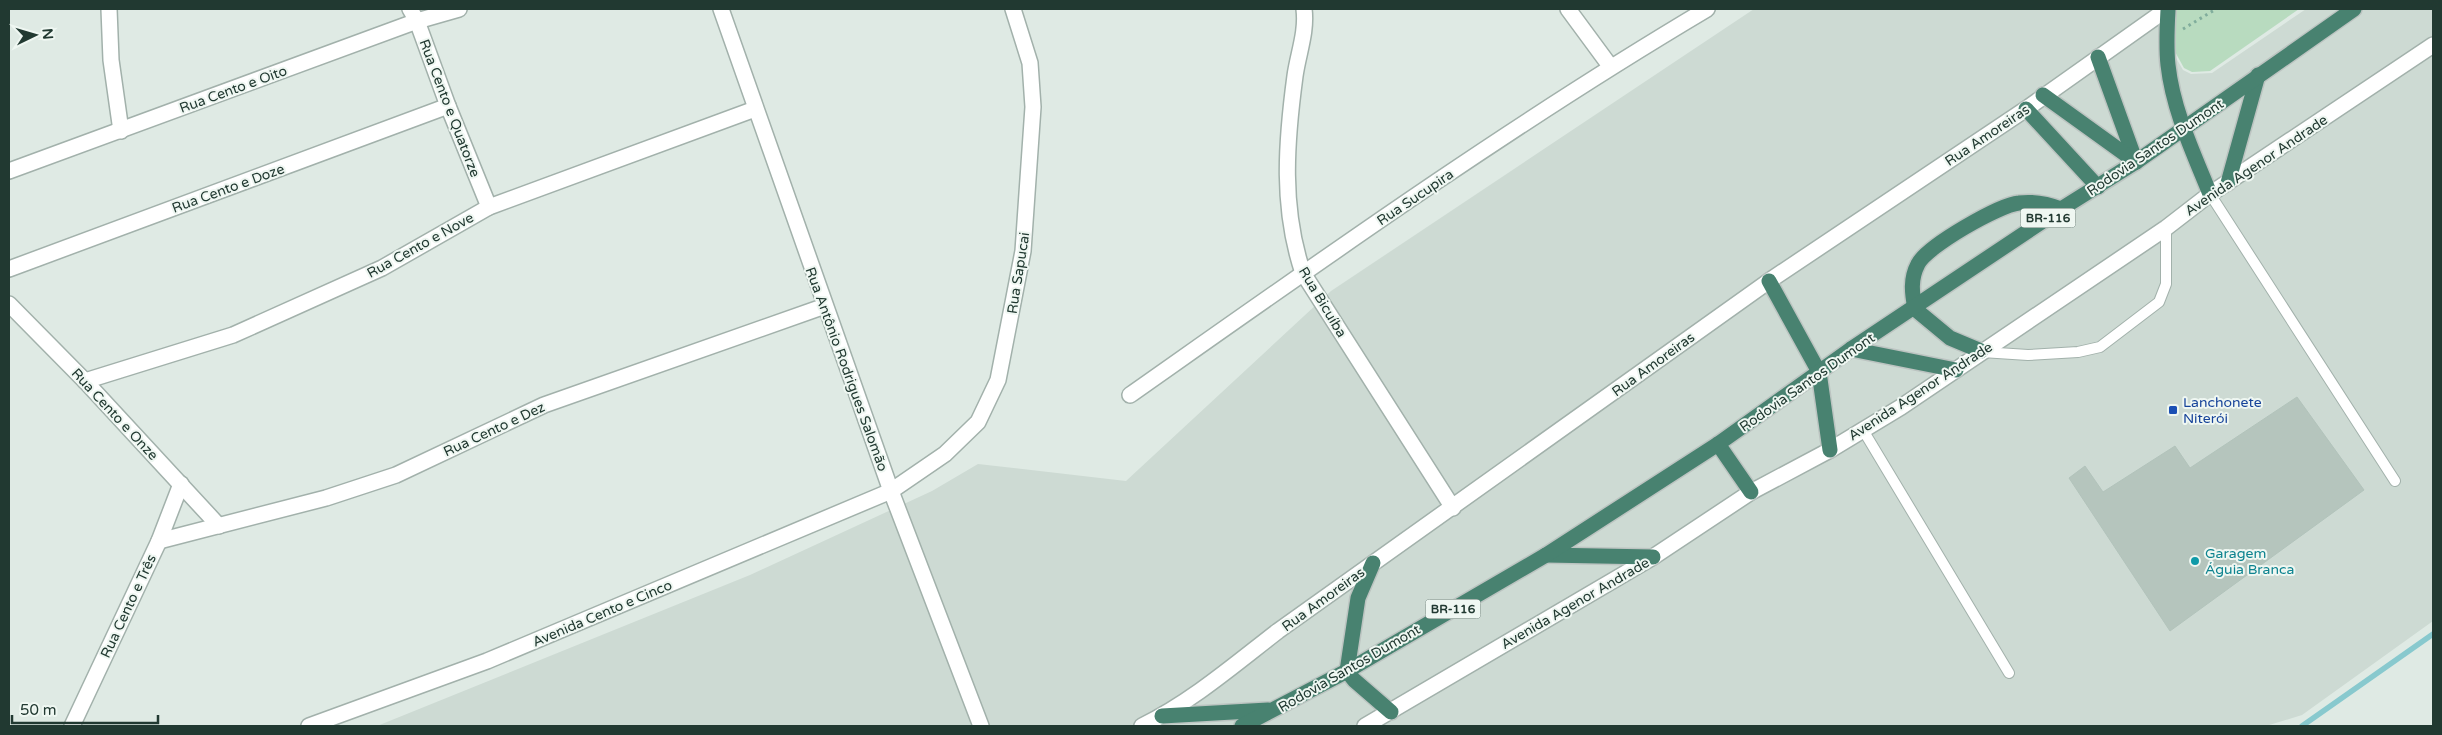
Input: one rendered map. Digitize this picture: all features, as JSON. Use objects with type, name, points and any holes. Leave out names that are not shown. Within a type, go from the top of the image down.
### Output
[{"type":"highway","name":"Rodovia Santos Dumont","points":[[1242,726],[1277,710],[1347,671],[1546,555],[1718,444],[1851,350],[1915,309],[2061,209],[2136,162],[2354,9]]},
{"type":"highway","points":[[2168,10],[2167,37],[2170,81],[2182,128],[2210,194]]},
{"type":"highway","points":[[2098,57],[2136,162]]},
{"type":"highway","points":[[2228,183],[2258,75]]},
{"type":"highway","points":[[2044,95],[2136,162]]},
{"type":"highway","points":[[2026,109],[2098,186]]},
{"type":"highway","points":[[1981,352],[1950,338],[1915,309],[1912,277],[1919,262],[1927,252],[1939,243],[2005,207],[2018,203],[2034,202],[2061,209]]},
{"type":"highway","points":[[1770,280],[1819,372],[1830,450]]},
{"type":"highway","points":[[1851,350],[1956,370]]},
{"type":"highway","points":[[1718,444],[1751,492]]},
{"type":"highway","points":[[1546,555],[1653,557]]},
{"type":"highway","points":[[1373,563],[1358,598],[1347,671],[1354,680],[1391,712]]},
{"type":"highway","points":[[1162,716],[1277,710]]},
{"type":"street","points":[[109,9],[111,60],[120,131]]},
{"type":"street","name":"Rua Cento e Oito","points":[[9,171],[120,131],[413,15],[458,9]]},
{"type":"street","name":"Rua Antônio Rodrigues Salomão","points":[[721,9],[891,491],[981,726]]},
{"type":"street","name":"Rua Sapucai","points":[[891,491],[945,454],[978,422],[998,380],[1023,251],[1033,107],[1030,62],[1013,9]]},
{"type":"street","name":"Rua Bicuíba","points":[[1304,9],[1306,23],[1296,68],[1288,129],[1286,164],[1290,229],[1303,273],[1453,508]]},
{"type":"street","points":[[1568,9],[1610,66]]},
{"type":"street","name":"Rua Sucupira","points":[[1130,395],[1303,273],[1610,66],[1707,9]]},
{"type":"street","name":"Rua Amoreiras","points":[[1142,726],[1162,716],[1770,280],[2026,109],[2168,10]]},
{"type":"street","name":"Rua Cento e Quatorze","points":[[413,15],[489,207]]},
{"type":"street","name":"Avenida Agenor Andrade","points":[[1365,726],[1653,557],[1751,492],[1864,430],[2166,228],[2210,194],[2433,45]]},
{"type":"street","name":"Rua Cento e Doze","points":[[9,269],[448,106]]},
{"type":"street","name":"Rua Cento e Nove","points":[[85,381],[200,347],[279,315],[382,268],[489,207],[755,109]]},
{"type":"street","name":"Rua Cento e Dez","points":[[159,541],[326,498],[396,475],[544,405],[825,306]]},
{"type":"street","name":"Rua Cento e Onze","points":[[9,307],[85,381],[220,526]]},
{"type":"street","name":"Rua Cento e Três","points":[[72,726],[159,541],[181,484]]},
{"type":"street","name":"Avenida Cento e Cinco","points":[[309,726],[487,661],[891,491]]},
{"type":"lane","points":[[2210,194],[2395,481]]},
{"type":"lane","points":[[1981,352],[2028,355],[2078,352],[2100,347],[2159,302],[2166,284],[2166,228]]},
{"type":"lane","points":[[1864,430],[2009,673]]},
{"type":"path","points":[[2167,37],[2216,9]]},
{"type":"shaded area","points":[[1754,9],[2173,9],[2172,51],[2183,70],[2191,74],[2212,73],[2306,9],[2433,9],[2433,621],[2302,715],[2266,726],[377,726],[750,575],[932,491],[978,464],[1126,481],[1331,291]]},
{"type":"green space","points":[[2175,9],[2299,9],[2210,71],[2192,72],[2184,68],[2174,50]]},
{"type":"building","name":"Garagem Águia Branca","points":[[2297,397],[2364,490],[2170,631],[2069,478],[2085,466],[2103,492],[2175,446],[2190,468]]},
{"type":"waterway","points":[[2302,726],[2433,634]]},
{"type":"place","name":"Lanchonete Niterói","points":[[2173,410]]},
{"type":"place","name":"Garagem Águia Branca","points":[[2195,561]]}]
